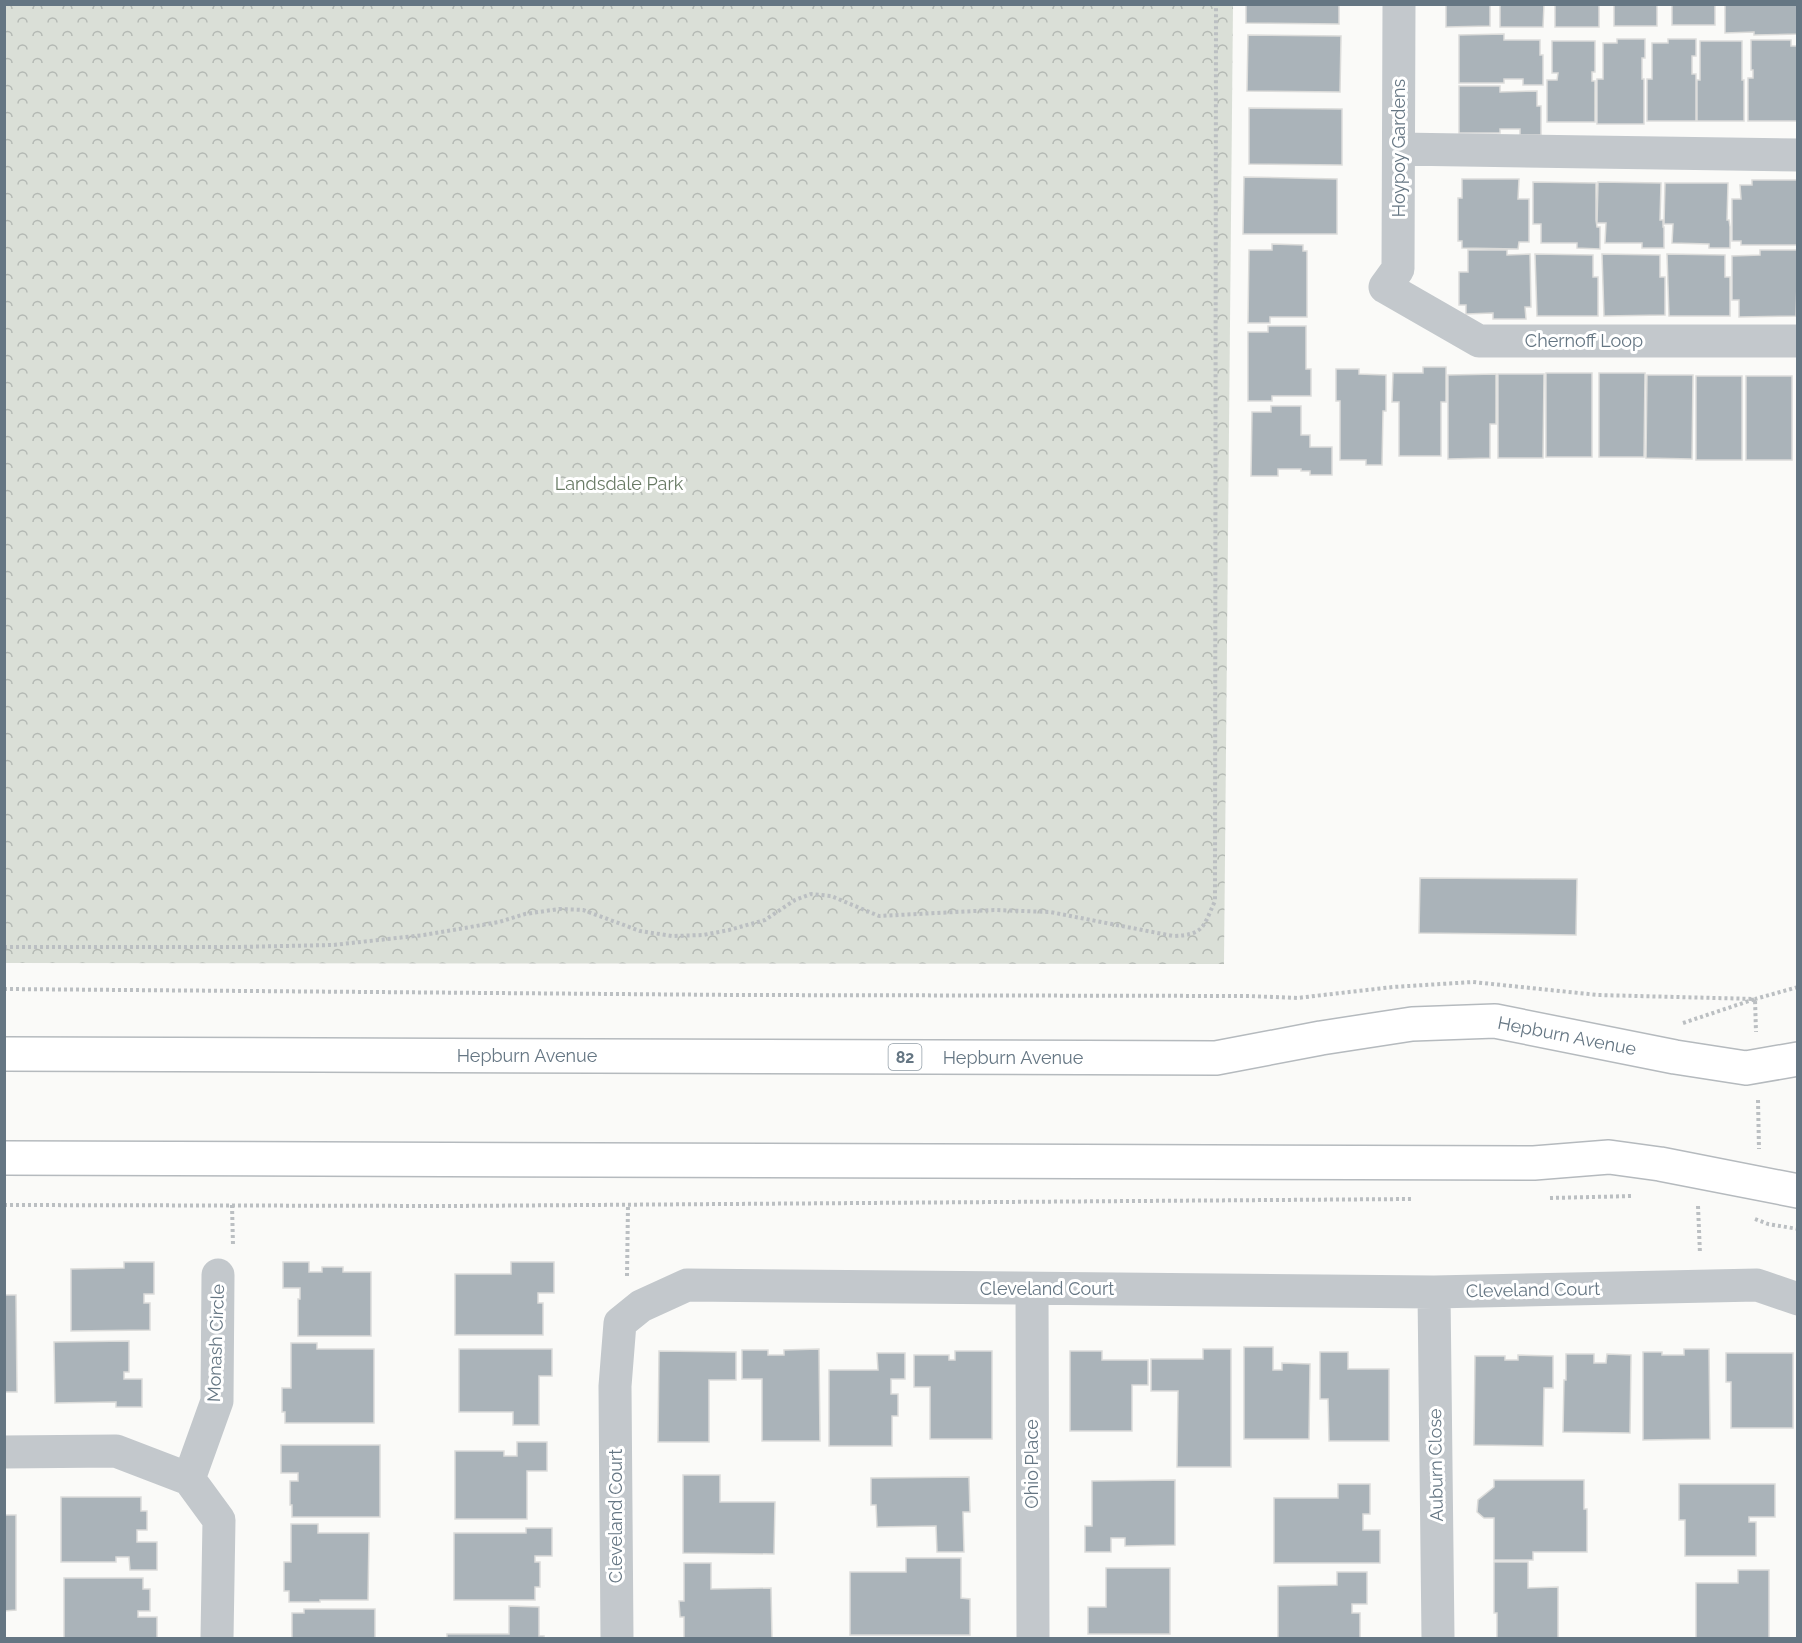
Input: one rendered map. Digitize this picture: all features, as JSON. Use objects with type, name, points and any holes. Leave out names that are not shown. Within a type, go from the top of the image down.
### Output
[{"type":"main road","name":"Hepburn Avenue","points":[[4,1054],[1216,1058],[1412,1024],[1495,1021],[1675,1057],[1746,1068],[1797,1059]]},
{"type":"main road","points":[[4,1158],[1533,1163],[1609,1157],[1660,1164],[1797,1191]]},
{"type":"street","name":"Hoypoy Gardens","points":[[1385,287],[1398,269],[1399,4]]},
{"type":"street","points":[[1399,149],[1797,155]]},
{"type":"street","name":"Chernoff Loop","points":[[1385,287],[1479,341],[1797,341]]},
{"type":"street","name":"Monash Circle","points":[[189,1479],[217,1401],[218,1275]]},
{"type":"street","name":"Cleveland Court","points":[[617,1638],[615,1386],[620,1323],[641,1306],[687,1286],[1434,1292],[1757,1286],[1797,1299]]},
{"type":"street","name":"Ohio Place","points":[[1032,1289],[1033,1638]]},
{"type":"street","name":"Auburn Close","points":[[1434,1292],[1438,1638]]},
{"type":"street","points":[[4,1452],[116,1451],[189,1479],[219,1520],[217,1638]]},
{"type":"path","points":[[4,947],[333,945],[424,935],[559,909],[583,910],[640,931],[672,936],[703,934],[729,930],[765,920],[795,900],[811,894],[831,896],[879,916],[1005,910],[1050,912],[1173,936],[1191,935],[1204,926],[1215,901],[1216,4]]},
{"type":"path","points":[[4,989],[1297,998],[1393,987],[1473,982],[1598,995],[1755,999],[1797,987]]},
{"type":"path","points":[[1755,999],[1760,1146],[1739,1213],[1768,1224],[1797,1229]]},
{"type":"path","points":[[1548,1198],[1634,1196]]},
{"type":"path","points":[[4,1205],[440,1206],[1417,1199]]},
{"type":"path","points":[[628,1205],[627,1277],[641,1306]]},
{"type":"path","points":[[1689,1205],[1708,1208]]},
{"type":"path","points":[[1698,1206],[1701,1287]]},
{"type":"green space","name":"Landsdale Park","points":[[5,4],[1233,5],[1224,964],[5,963]]},
{"type":"building","points":[[1246,4],[1339,4],[1339,24],[1246,23]]},
{"type":"building","points":[[1446,4],[1490,4],[1490,26],[1446,27]]},
{"type":"building","points":[[1500,4],[1544,4],[1543,27],[1500,27]]},
{"type":"building","points":[[1555,4],[1599,4],[1599,27],[1555,27]]},
{"type":"building","points":[[1614,4],[1657,4],[1657,26],[1614,26]]},
{"type":"building","points":[[1672,4],[1715,4],[1715,25],[1672,25]]},
{"type":"building","points":[[1725,4],[1797,4],[1797,34],[1725,33]]},
{"type":"building","points":[[1504,34],[1504,40],[1540,40],[1540,55],[1543,55],[1543,85],[1523,85],[1523,79],[1504,79],[1504,83],[1459,83],[1459,35]]},
{"type":"building","points":[[1248,35],[1341,36],[1340,92],[1247,91]]},
{"type":"building","points":[[1617,39],[1645,39],[1645,58],[1642,58],[1644,124],[1597,124],[1597,79],[1603,79],[1603,43],[1617,43]]},
{"type":"building","points":[[1668,39],[1696,39],[1696,56],[1692,56],[1692,74],[1696,74],[1696,121],[1647,121],[1647,79],[1652,79],[1652,43],[1668,43]]},
{"type":"building","points":[[1751,40],[1791,40],[1791,46],[1798,46],[1798,121],[1748,121],[1748,78],[1753,78]]},
{"type":"building","points":[[1552,41],[1595,41],[1595,72],[1592,72],[1592,81],[1595,81],[1595,122],[1547,122],[1547,80],[1557,80],[1558,73],[1552,73]]},
{"type":"building","points":[[1700,41],[1742,41],[1744,121],[1697,121]]},
{"type":"building","points":[[1459,86],[1500,86],[1500,92],[1537,91],[1537,106],[1541,106],[1541,135],[1520,135],[1520,129],[1500,129],[1500,133],[1459,133]]},
{"type":"building","points":[[1249,108],[1342,109],[1342,165],[1249,164]]},
{"type":"building","points":[[1244,177],[1337,179],[1337,234],[1243,234]]},
{"type":"building","points":[[1462,179],[1519,179],[1518,199],[1529,199],[1529,242],[1519,242],[1518,249],[1462,248],[1462,241],[1458,241],[1458,198],[1462,198]]},
{"type":"building","points":[[1752,180],[1797,180],[1798,245],[1741,245],[1741,241],[1732,241],[1732,199],[1741,199],[1740,185],[1752,185]]},
{"type":"building","points":[[1533,182],[1596,183],[1596,220],[1597,227],[1600,227],[1600,249],[1577,248],[1577,243],[1541,243],[1541,224],[1533,224]]},
{"type":"building","points":[[1598,182],[1661,183],[1660,220],[1663,220],[1664,227],[1664,248],[1642,248],[1642,243],[1605,243],[1606,223],[1597,223]]},
{"type":"building","points":[[1665,183],[1728,183],[1727,220],[1729,220],[1730,227],[1730,248],[1709,248],[1709,244],[1672,243],[1673,224],[1664,224]]},
{"type":"building","points":[[1272,244],[1303,245],[1303,251],[1307,251],[1307,317],[1270,317],[1270,323],[1248,323],[1249,250],[1272,250]]},
{"type":"building","points":[[1468,250],[1507,250],[1507,255],[1530,254],[1531,307],[1525,307],[1526,319],[1493,319],[1493,313],[1466,314],[1466,305],[1459,305],[1459,272],[1468,272]]},
{"type":"building","points":[[1760,250],[1798,250],[1796,316],[1739,317],[1739,300],[1732,300],[1732,256],[1760,255]]},
{"type":"building","points":[[1535,254],[1593,255],[1593,277],[1598,277],[1598,316],[1537,316]]},
{"type":"building","points":[[1602,254],[1660,255],[1660,277],[1665,277],[1665,315],[1604,316]]},
{"type":"building","points":[[1667,254],[1725,255],[1725,277],[1730,277],[1730,316],[1669,316]]},
{"type":"building","points":[[1268,326],[1306,326],[1306,369],[1311,369],[1311,396],[1272,396],[1272,401],[1248,401],[1248,332],[1268,332]]},
{"type":"building","points":[[1423,367],[1446,367],[1446,402],[1441,402],[1441,456],[1399,456],[1399,402],[1392,402],[1393,373],[1423,373]]},
{"type":"building","points":[[1336,369],[1359,369],[1359,374],[1386,375],[1382,465],[1366,465],[1366,460],[1340,460],[1340,401],[1336,401]]},
{"type":"building","points":[[1546,373],[1592,373],[1592,457],[1546,457]]},
{"type":"building","points":[[1599,373],[1645,373],[1644,457],[1599,457]]},
{"type":"building","points":[[1496,374],[1496,424],[1490,424],[1490,458],[1448,459],[1448,375]]},
{"type":"building","points":[[1498,374],[1544,374],[1543,458],[1498,458]]},
{"type":"building","points":[[1647,375],[1693,375],[1692,459],[1646,458]]},
{"type":"building","points":[[1696,376],[1742,376],[1742,460],[1696,460]]},
{"type":"building","points":[[1746,376],[1792,376],[1792,460],[1746,460]]},
{"type":"building","points":[[1271,406],[1301,406],[1301,435],[1310,435],[1310,447],[1332,447],[1332,475],[1310,475],[1310,471],[1301,471],[1301,469],[1278,469],[1278,476],[1251,476],[1252,412],[1271,412]]},
{"type":"building","points":[[1420,878],[1577,879],[1576,935],[1419,933]]},
{"type":"building","points":[[124,1262],[154,1262],[154,1294],[144,1294],[144,1303],[150,1303],[150,1330],[71,1331],[71,1269],[124,1268]]},
{"type":"building","points":[[283,1262],[309,1262],[309,1272],[322,1272],[322,1267],[343,1267],[343,1272],[371,1272],[371,1336],[298,1336],[300,1288],[283,1288]]},
{"type":"building","points":[[511,1262],[554,1262],[554,1293],[538,1293],[538,1303],[543,1303],[543,1335],[455,1335],[455,1274],[511,1274]]},
{"type":"building","points":[[4,1295],[16,1295],[17,1392],[4,1392]]},
{"type":"building","points":[[129,1341],[129,1372],[124,1372],[124,1379],[142,1379],[142,1407],[116,1407],[116,1402],[55,1403],[54,1342]]},
{"type":"building","points":[[291,1343],[317,1343],[317,1349],[374,1349],[374,1423],[285,1423],[285,1412],[282,1412],[282,1388],[291,1388]]},
{"type":"building","points":[[1244,1347],[1273,1347],[1273,1370],[1282,1370],[1282,1363],[1310,1364],[1309,1439],[1244,1439]]},
{"type":"building","points":[[459,1349],[552,1349],[552,1376],[539,1376],[539,1425],[513,1425],[513,1412],[459,1412]]},
{"type":"building","points":[[819,1349],[820,1441],[762,1441],[762,1379],[742,1379],[742,1350],[768,1350],[768,1355],[784,1355],[784,1350]]},
{"type":"building","points":[[1203,1349],[1231,1349],[1231,1467],[1177,1467],[1178,1391],[1151,1391],[1151,1359],[1203,1359]]},
{"type":"building","points":[[1684,1349],[1709,1349],[1710,1439],[1643,1440],[1643,1352],[1684,1355]]},
{"type":"building","points":[[659,1351],[736,1352],[736,1380],[709,1380],[709,1442],[658,1442]]},
{"type":"building","points":[[955,1351],[992,1351],[992,1439],[930,1439],[930,1387],[914,1387],[914,1355],[949,1355],[949,1360],[955,1360]]},
{"type":"building","points":[[1070,1351],[1102,1351],[1102,1360],[1148,1360],[1148,1385],[1132,1385],[1132,1431],[1070,1431]]},
{"type":"building","points":[[1320,1352],[1348,1352],[1348,1369],[1389,1369],[1389,1441],[1329,1441],[1328,1399],[1320,1399]]},
{"type":"building","points":[[877,1353],[905,1353],[905,1379],[891,1379],[891,1394],[898,1394],[898,1416],[892,1416],[892,1446],[829,1446],[829,1370],[878,1370]]},
{"type":"building","points":[[1726,1353],[1793,1353],[1793,1428],[1731,1428],[1731,1382],[1726,1382]]},
{"type":"building","points":[[1566,1354],[1594,1354],[1594,1363],[1606,1363],[1607,1354],[1631,1355],[1630,1433],[1563,1432]]},
{"type":"building","points":[[1518,1355],[1553,1356],[1553,1388],[1544,1388],[1543,1446],[1474,1445],[1475,1356],[1505,1356],[1505,1360],[1518,1360]]},
{"type":"building","points":[[517,1442],[547,1442],[547,1471],[527,1471],[527,1519],[455,1519],[455,1451],[504,1451],[504,1456],[517,1456]]},
{"type":"building","points":[[281,1445],[380,1445],[380,1517],[292,1517],[290,1481],[298,1481],[298,1473],[281,1473]]},
{"type":"building","points":[[683,1475],[720,1475],[720,1502],[775,1502],[774,1554],[683,1553]]},
{"type":"building","points":[[969,1477],[970,1512],[963,1512],[964,1552],[937,1552],[936,1526],[877,1527],[876,1505],[871,1505],[871,1478]]},
{"type":"building","points":[[1175,1480],[1175,1545],[1125,1546],[1125,1538],[1111,1538],[1111,1552],[1085,1552],[1085,1526],[1092,1526],[1092,1481]]},
{"type":"building","points":[[1494,1480],[1584,1480],[1587,1552],[1533,1552],[1533,1560],[1494,1560],[1494,1518],[1484,1518],[1477,1512],[1478,1500],[1494,1487]]},
{"type":"building","points":[[1338,1484],[1370,1484],[1370,1514],[1363,1514],[1363,1530],[1380,1530],[1380,1563],[1274,1563],[1274,1498],[1338,1498]]},
{"type":"building","points":[[1679,1484],[1775,1484],[1775,1517],[1749,1517],[1749,1522],[1756,1522],[1756,1556],[1685,1556],[1685,1520],[1679,1520]]},
{"type":"building","points":[[61,1497],[141,1497],[141,1511],[147,1511],[147,1530],[137,1530],[137,1542],[157,1542],[157,1570],[130,1570],[129,1557],[116,1557],[116,1562],[61,1562]]},
{"type":"building","points":[[4,1515],[16,1515],[16,1610],[4,1611]]},
{"type":"building","points":[[291,1524],[318,1524],[318,1533],[369,1533],[368,1600],[289,1602],[289,1591],[284,1591],[284,1562],[291,1562]]},
{"type":"building","points":[[526,1528],[552,1528],[552,1556],[535,1556],[535,1562],[540,1562],[540,1587],[535,1587],[535,1600],[454,1600],[454,1533],[526,1533]]},
{"type":"building","points":[[906,1558],[961,1558],[961,1598],[970,1599],[970,1635],[850,1635],[850,1572],[906,1572]]},
{"type":"building","points":[[1494,1562],[1528,1562],[1528,1588],[1558,1587],[1558,1638],[1497,1638],[1497,1613],[1494,1613]]},
{"type":"building","points":[[684,1563],[711,1563],[711,1589],[771,1588],[772,1638],[684,1638],[684,1617],[680,1617],[679,1601],[684,1601]]},
{"type":"building","points":[[1106,1568],[1170,1568],[1170,1634],[1088,1634],[1088,1607],[1106,1607]]},
{"type":"building","points":[[1738,1570],[1769,1570],[1769,1638],[1696,1638],[1696,1583],[1738,1583]]},
{"type":"building","points":[[1337,1572],[1367,1572],[1367,1604],[1352,1604],[1352,1613],[1360,1613],[1360,1638],[1278,1638],[1278,1586],[1337,1585]]},
{"type":"building","points":[[64,1578],[143,1578],[143,1589],[150,1589],[150,1611],[138,1611],[138,1617],[157,1617],[157,1638],[64,1638]]},
{"type":"building","points":[[509,1606],[539,1607],[539,1636],[544,1636],[544,1638],[447,1638],[447,1634],[509,1634]]},
{"type":"building","points":[[304,1609],[375,1609],[375,1638],[292,1638],[292,1613],[304,1613]]}]
